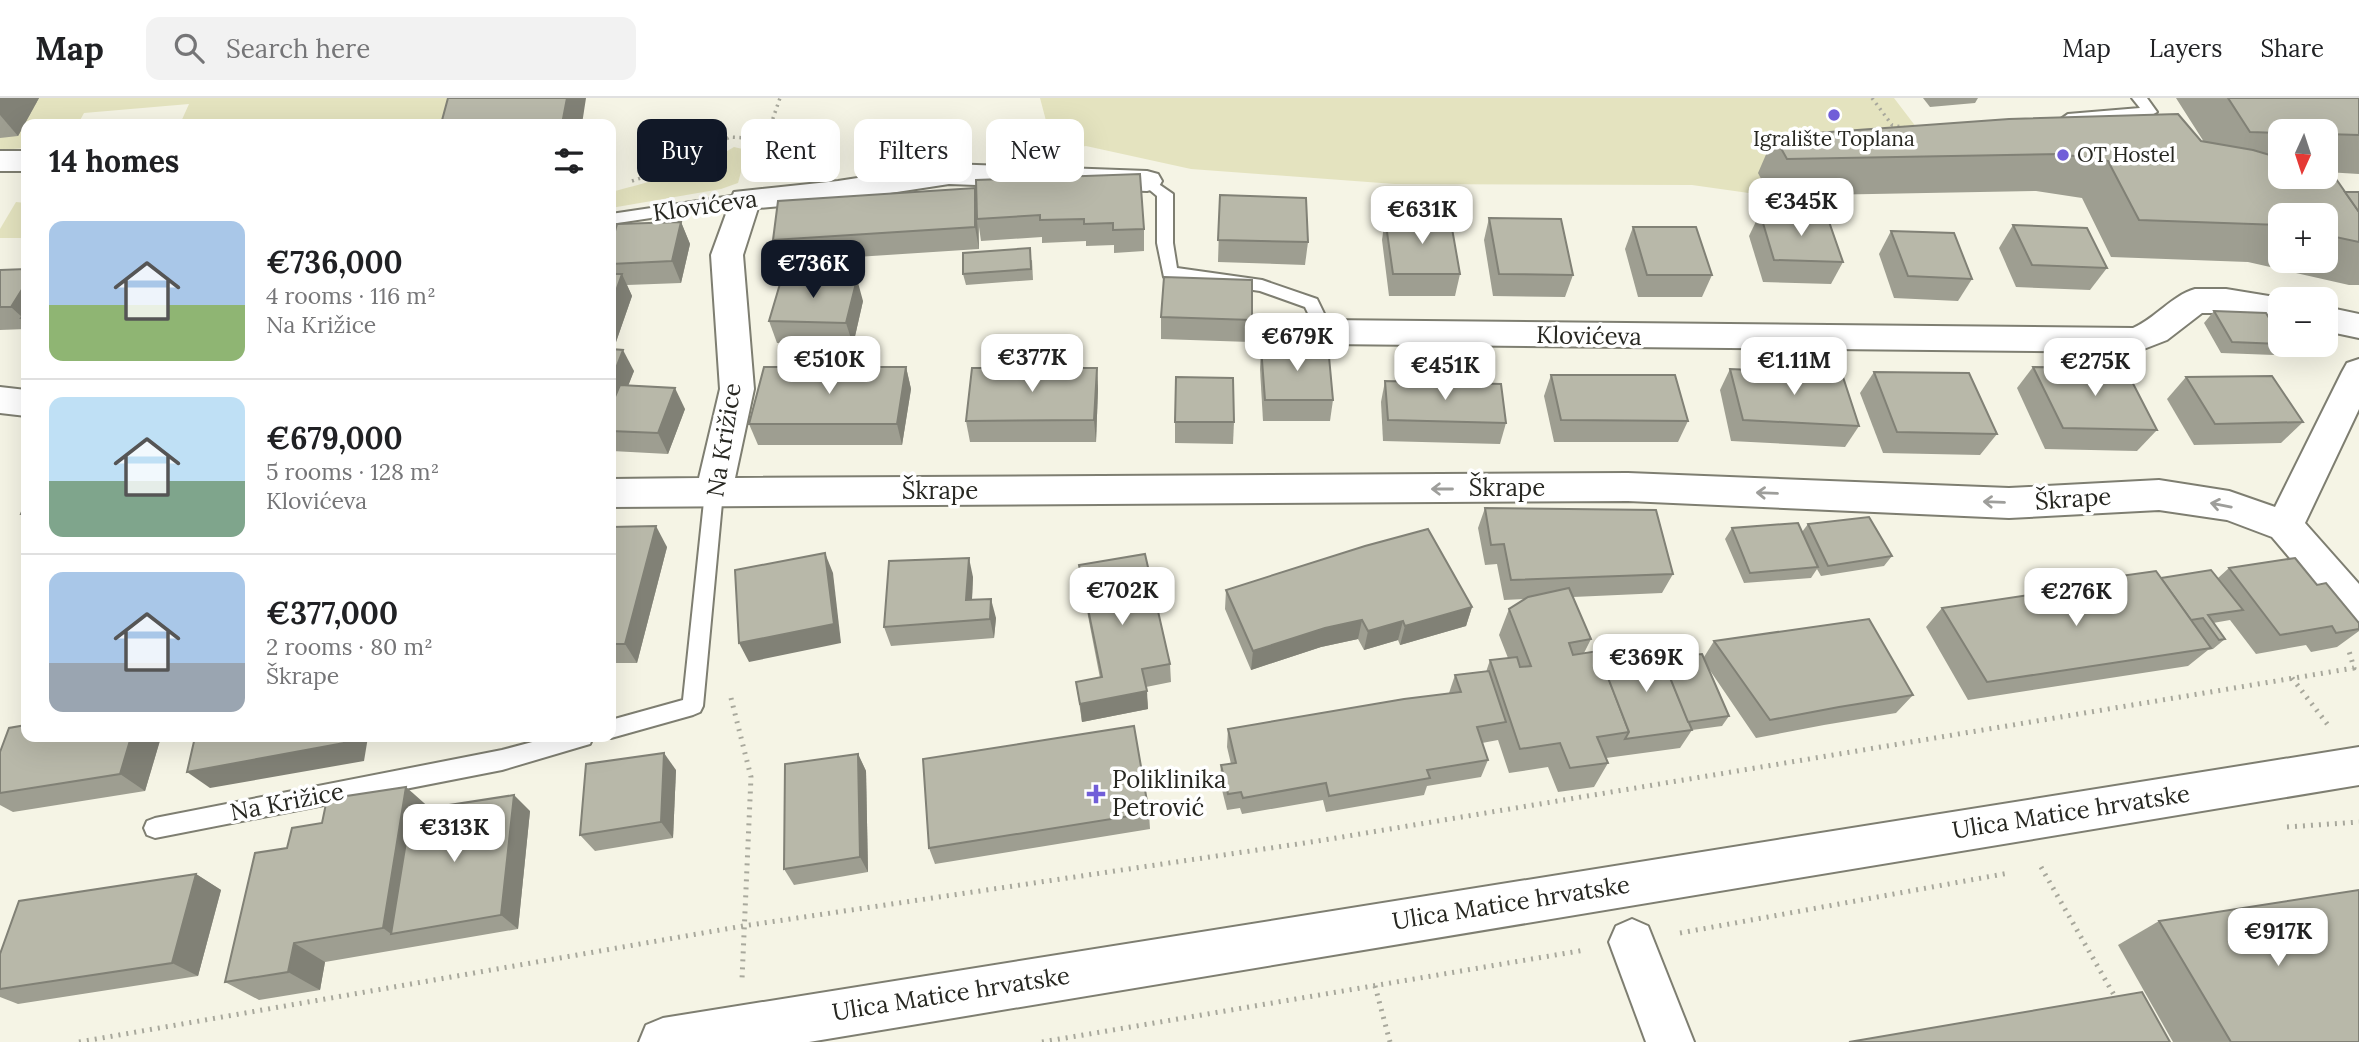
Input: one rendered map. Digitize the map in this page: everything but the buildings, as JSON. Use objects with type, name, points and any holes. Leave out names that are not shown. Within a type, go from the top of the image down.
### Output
[{"type":"street","points":[[0,161],[21,161]]},
{"type":"street","name":"Klovićeva","points":[[745,200],[838,191],[949,174],[1147,181]]},
{"type":"street","name":"Na Križice","points":[[715,492],[737,389],[727,255],[745,200]]},
{"type":"street","name":"Klovićeva","points":[[1325,332],[2136,340],[2155,332],[2195,301],[2226,300],[2268,307]]},
{"type":"street","points":[[2338,322],[2359,326]]},
{"type":"street","points":[[2285,526],[2359,372]]},
{"type":"street","points":[[0,400],[21,402]]},
{"type":"street","name":"Škrape","points":[[616,493],[1628,487],[2009,503],[2160,495],[2229,506],[2285,526],[2359,611]]},
{"type":"street","name":"Ulica Matice hrvatske","points":[[663,1042],[2346,749]]},
{"type":"street","points":[[1632,942],[1670,1042]]},
{"type":"lane","points":[[2054,120],[2150,112],[2139,98]]},
{"type":"lane","name":"Klovićeva","points":[[1147,181],[1165,194],[1165,243],[1170,273],[1262,286],[1311,303],[1325,332]]},
{"type":"lane","name":"Klovićeva","points":[[616,218],[745,200]]},
{"type":"lane","name":"Na Križice","points":[[616,728],[692,706],[715,492]]},
{"type":"lane","name":"Na Križice","points":[[155,828],[502,760],[565,742]]},
{"type":"path","points":[[773,119],[780,98]]},
{"type":"path","points":[[1872,98],[1892,125],[1911,130]]},
{"type":"path","points":[[627,183],[659,172],[730,137],[741,138]]},
{"type":"path","points":[[745,200],[751,182]]},
{"type":"path","points":[[79,1042],[743,926],[1318,841],[2354,668],[2348,647]]},
{"type":"path","points":[[2292,678],[2346,749]]},
{"type":"path","points":[[739,724],[751,777],[743,926]]},
{"type":"path","points":[[2277,828],[2359,822]]},
{"type":"path","points":[[2028,870],[2054,865]]},
{"type":"path","points":[[2041,867],[2121,1007]]},
{"type":"path","points":[[1042,1042],[1632,942],[2014,872]]},
{"type":"path","points":[[1375,986],[1390,1042]]},
{"type":"green space","points":[[0,98],[467,98],[462,119],[182,119],[189,104],[84,113],[81,119],[21,119],[21,148],[0,150]]},
{"type":"green space","points":[[1040,98],[1894,98],[1926,140],[1770,196],[1692,185],[1395,184],[1191,169],[1084,146],[1084,119],[1046,119]]},
{"type":"green space","points":[[734,147],[741,149],[738,183],[721,189],[616,207],[616,191],[648,182],[727,182],[727,151]]},
{"type":"green space","points":[[16,202],[21,202],[21,238],[0,238],[0,229]]},
{"type":"place","name":"Igralište Toplana","points":[[1834,115]]},
{"type":"place","name":"OT Hostel","points":[[2063,155]]},
{"type":"place","name":"Poliklinika Petrović","points":[[1096,794]]}]
